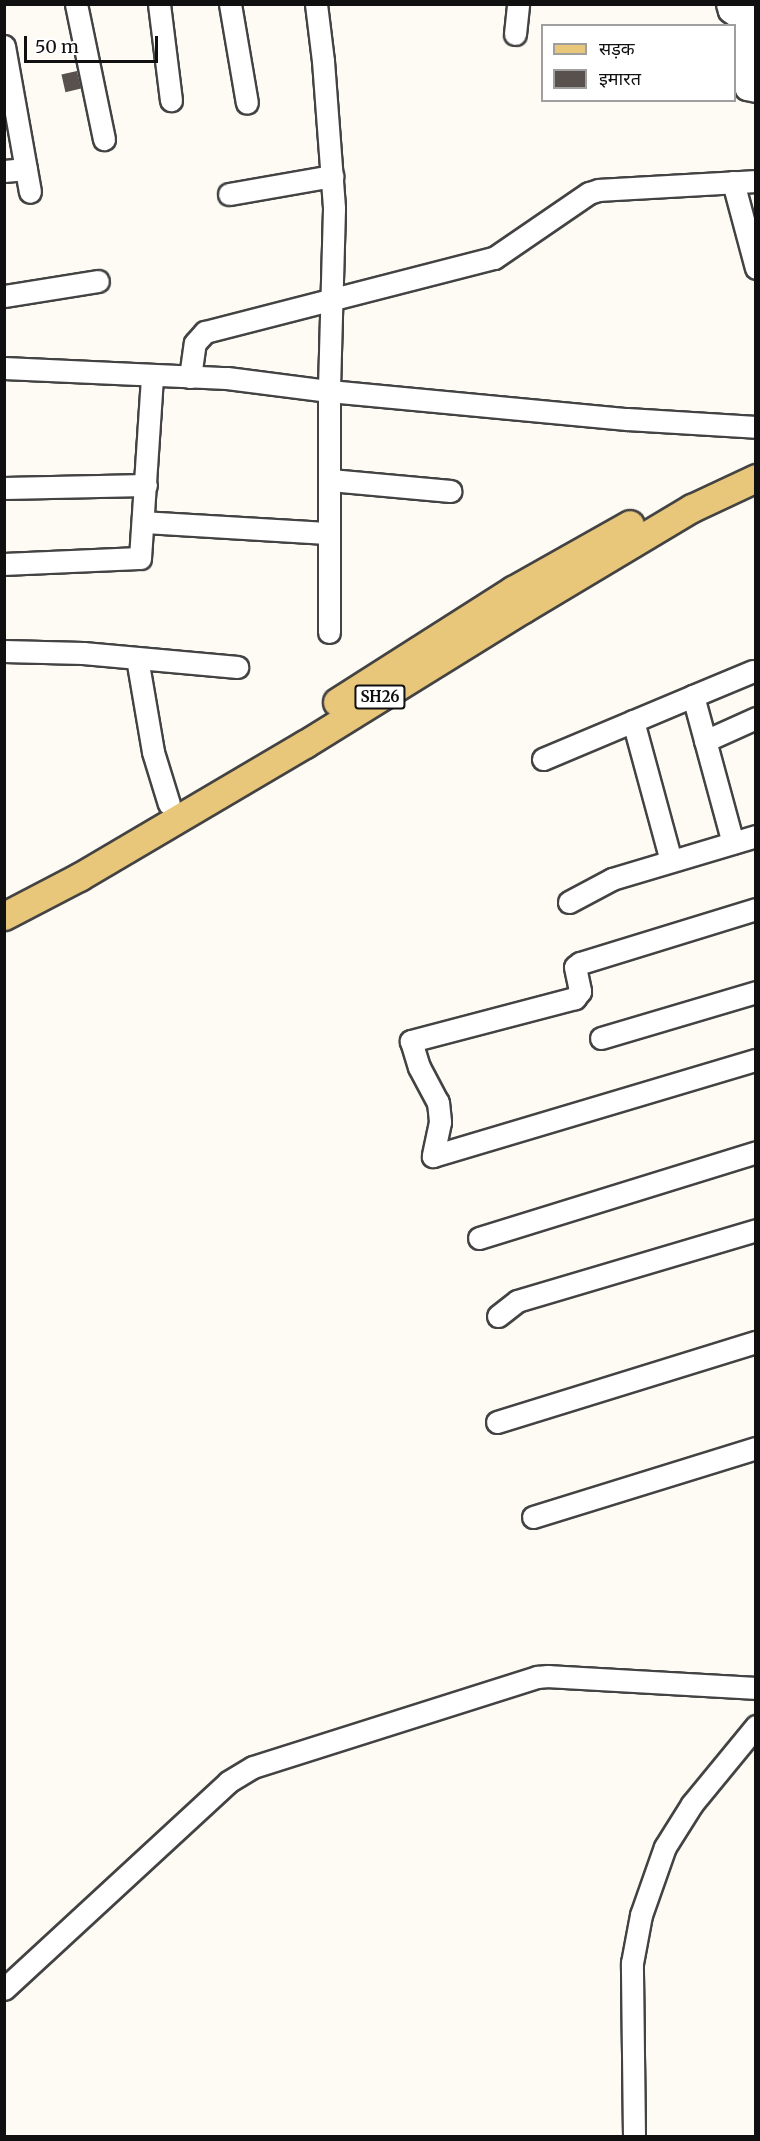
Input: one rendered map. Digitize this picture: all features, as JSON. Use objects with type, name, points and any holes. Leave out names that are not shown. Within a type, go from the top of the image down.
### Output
[{"type":"main road","name":"SH26","points":[[4,896],[169,804],[300,727],[513,590],[689,491],[756,464]]},
{"type":"main road","name":"SH26","points":[[4,916],[79,877],[295,750],[682,514],[756,478]]},
{"type":"street","points":[[76,4],[104,139]]},
{"type":"street","points":[[159,4],[171,100]]},
{"type":"street","points":[[230,4],[247,104]]},
{"type":"street","points":[[316,4],[334,209],[329,391],[328,632]]},
{"type":"street","points":[[515,34],[518,4]]},
{"type":"street","points":[[742,12],[746,89],[756,91]]},
{"type":"street","points":[[4,46],[30,192]]},
{"type":"street","points":[[4,171],[26,169]]},
{"type":"street","points":[[229,194],[332,176]]},
{"type":"street","points":[[190,377],[195,342],[206,332],[494,258],[579,198],[599,189],[756,181]]},
{"type":"street","points":[[733,182],[756,268]]},
{"type":"street","points":[[4,296],[98,280]]},
{"type":"street","points":[[4,368],[227,378],[329,391],[627,419],[756,427]]},
{"type":"street","points":[[4,564],[140,558],[152,375]]},
{"type":"street","points":[[330,480],[450,491]]},
{"type":"street","points":[[4,488],[146,485]]},
{"type":"street","points":[[143,522],[329,533]]},
{"type":"street","points":[[4,651],[137,658],[237,667]]},
{"type":"street","points":[[137,658],[153,752],[169,804]]},
{"type":"street","points":[[543,759],[753,671]]},
{"type":"street","points":[[693,696],[733,843]]},
{"type":"street","points":[[705,741],[756,718]]},
{"type":"street","points":[[633,721],[671,861]]},
{"type":"street","points":[[570,902],[612,879],[756,836]]},
{"type":"street","points":[[756,909],[579,963],[575,967],[580,991],[575,998],[411,1041],[419,1067],[438,1102],[440,1122],[433,1156],[756,1060]]},
{"type":"street","points":[[601,1038],[756,992]]},
{"type":"street","points":[[479,1238],[756,1152]]},
{"type":"street","points":[[498,1316],[517,1301],[756,1230]]},
{"type":"street","points":[[497,1422],[756,1342]]},
{"type":"street","points":[[533,1518],[756,1448]]},
{"type":"street","points":[[4,1989],[221,1788],[234,1777],[253,1767],[537,1677],[756,1688]]},
{"type":"street","points":[[634,2136],[633,1963],[641,1915],[665,1846],[692,1804],[756,1726]]},
{"type":"building","points":[[77,71],[81,89],[65,92],[61,75]]}]
